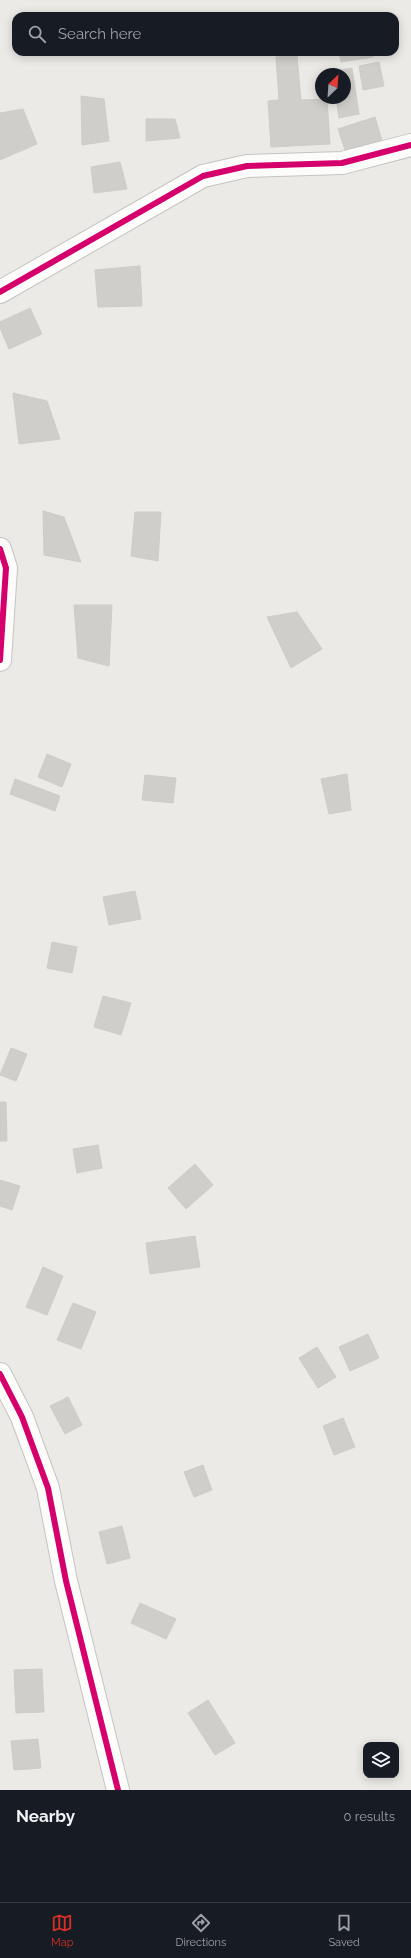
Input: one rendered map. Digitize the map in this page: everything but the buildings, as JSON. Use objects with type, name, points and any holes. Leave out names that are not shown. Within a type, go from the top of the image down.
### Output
[{"type":"street","points":[[0,292],[203,176],[247,166],[342,163],[411,145]]},
{"type":"street","points":[[0,549],[6,568],[0,660]]},
{"type":"street","points":[[0,1374],[22,1417],[48,1488],[66,1580],[118,1790]]},
{"type":"cycle path","points":[[0,292],[203,176],[247,166],[342,163],[411,145]]},
{"type":"cycle path","points":[[0,549],[6,568],[0,660]]},
{"type":"cycle path","points":[[0,1374],[22,1417],[48,1488],[66,1581],[118,1790]]}]
